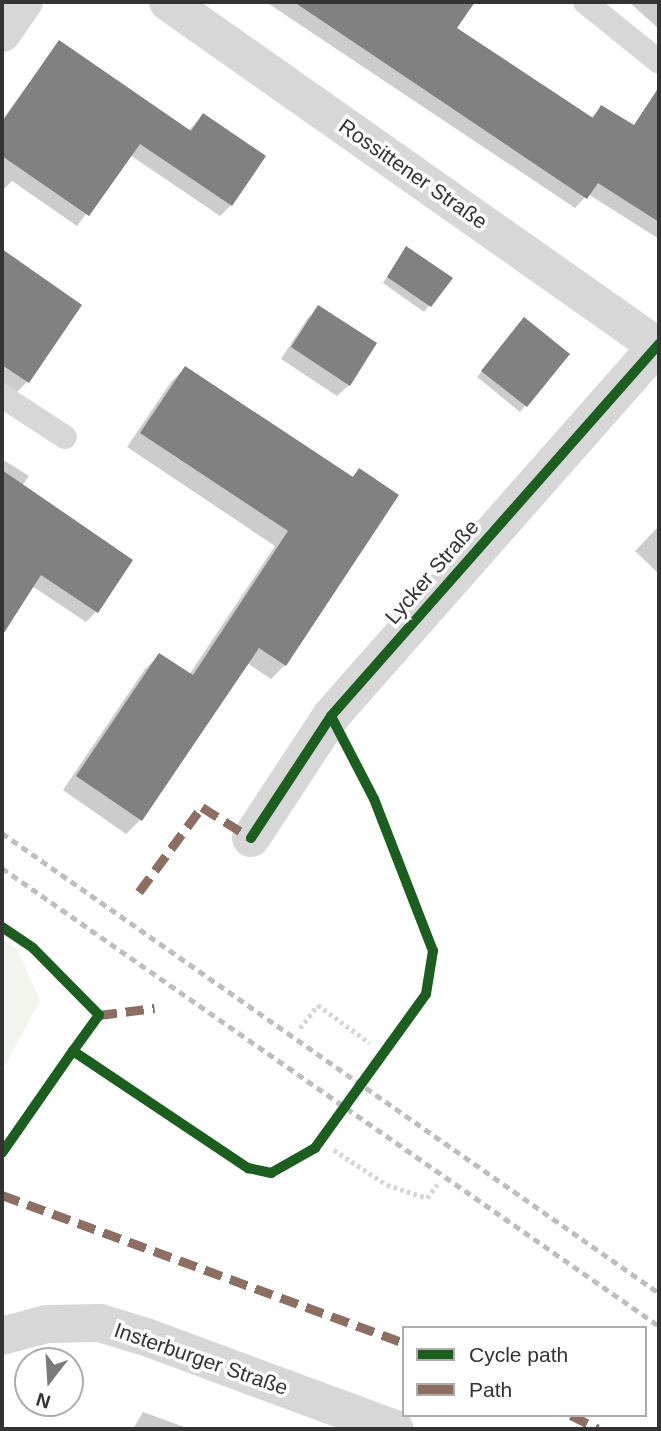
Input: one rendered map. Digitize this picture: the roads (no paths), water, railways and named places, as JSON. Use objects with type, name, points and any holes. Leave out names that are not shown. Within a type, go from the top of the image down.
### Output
[{"type":"street","points":[[2,33],[24,2]]},
{"type":"street","name":"Rossittener Straße","points":[[168,2],[658,345]]},
{"type":"street","name":"Lycker Straße","points":[[251,838],[331,716],[658,345]]},
{"type":"street","name":"Insterburger Straße","points":[[2,1336],[47,1324],[100,1323],[146,1337],[395,1429]]},
{"type":"lane","points":[[585,2],[659,62]]},
{"type":"lane","points":[[2,396],[65,437]]},
{"type":"railway","points":[[2,833],[659,1293]]},
{"type":"railway","points":[[2,868],[659,1326]]}]
